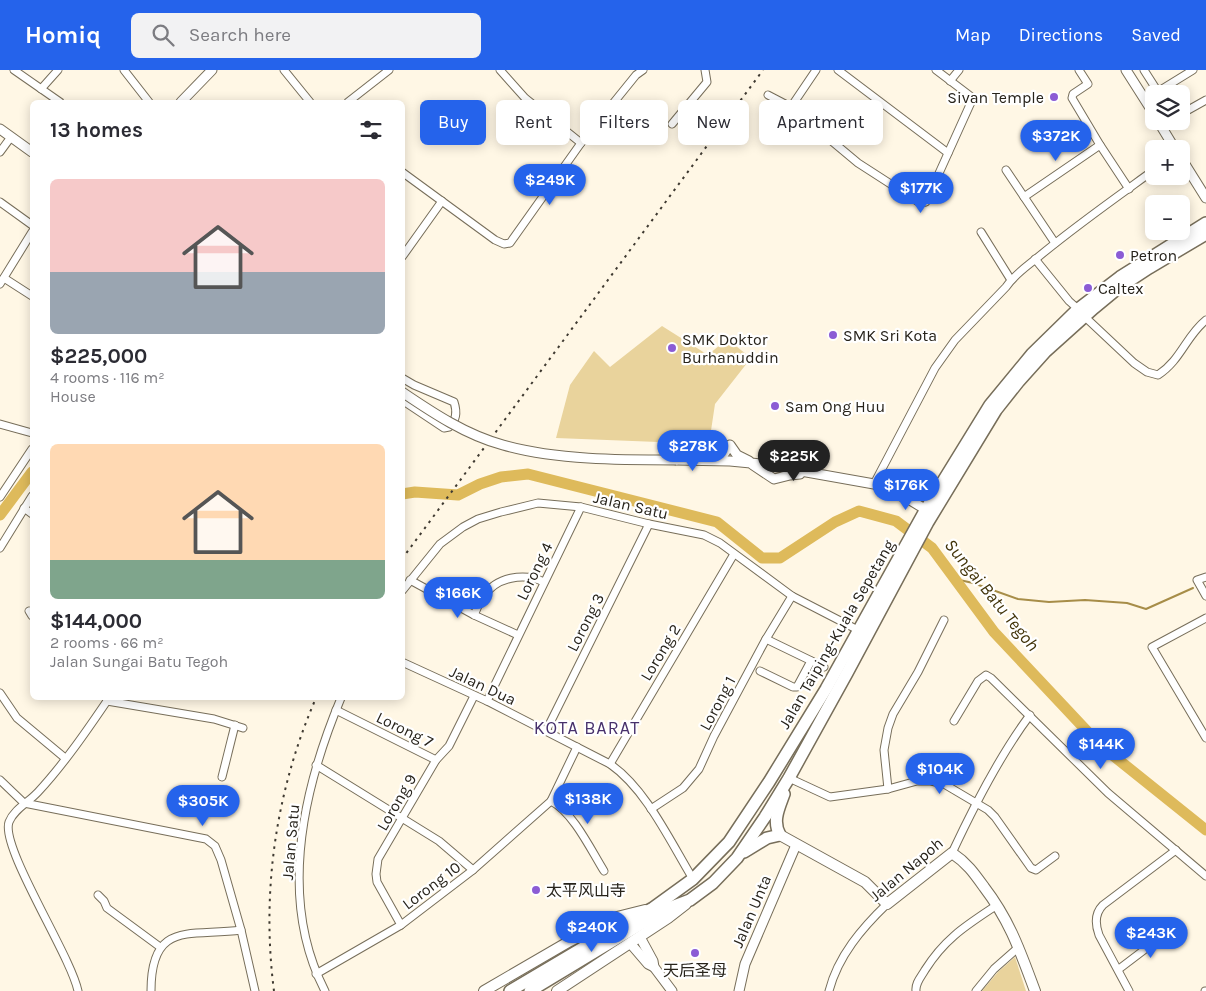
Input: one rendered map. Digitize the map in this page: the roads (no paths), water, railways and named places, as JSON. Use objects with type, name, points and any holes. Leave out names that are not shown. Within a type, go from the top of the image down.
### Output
[{"type":"main road","name":"Jalan Taiping-Kuala Sepetang","points":[[510,991],[653,908],[693,879],[729,842],[795,741],[858,630],[927,516],[996,410],[1081,313],[1206,232]]},
{"type":"main road","name":"Jalan Taiping-Kuala Sepetang","points":[[530,991],[664,910],[690,900],[713,883],[737,858],[789,778],[847,674],[913,541]]},
{"type":"main road","points":[[789,778],[776,821],[776,828],[780,835],[865,882],[887,904]]},
{"type":"main road","points":[[737,858],[767,838],[780,835]]},
{"type":"main road","points":[[729,842],[742,839],[745,846]]},
{"type":"main road","points":[[952,853],[966,862],[997,904],[1019,947],[1035,991]]},
{"type":"main road","name":"Jalan Napoh","points":[[887,904],[952,853]]},
{"type":"main road","points":[[557,991],[668,918],[690,900]]},
{"type":"main road","points":[[484,991],[570,941],[617,917],[653,908]]},
{"type":"street","points":[[14,70],[57,100]]},
{"type":"street","points":[[41,89],[58,70]]},
{"type":"street","points":[[124,70],[147,100]]},
{"type":"street","points":[[284,70],[308,100]]},
{"type":"street","points":[[351,100],[389,70]]},
{"type":"street","points":[[500,70],[525,98],[580,142]]},
{"type":"street","points":[[613,100],[633,73],[643,70]]},
{"type":"street","points":[[672,124],[707,82],[705,70]]},
{"type":"street","points":[[796,100],[816,70]]},
{"type":"street","points":[[838,70],[948,153]]},
{"type":"street","points":[[836,145],[858,163],[920,203],[926,202],[973,98],[936,70]]},
{"type":"street","points":[[950,81],[959,70]]},
{"type":"street","points":[[1079,70],[1088,84],[1073,94],[1072,98],[1129,189]]},
{"type":"street","points":[[1126,70],[1144,99]]},
{"type":"street","points":[[1144,70],[1151,85]]},
{"type":"street","points":[[1167,85],[1184,73],[1193,70]]},
{"type":"street","points":[[183,100],[206,72]]},
{"type":"street","points":[[768,95],[778,100]]},
{"type":"street","points":[[1190,109],[1206,100]]},
{"type":"street","points":[[0,129],[30,151]]},
{"type":"street","points":[[0,152],[11,137]]},
{"type":"street","points":[[405,174],[495,240],[504,244],[510,243],[580,144]]},
{"type":"street","points":[[1024,197],[1100,145]]},
{"type":"street","points":[[1006,170],[1055,243]]},
{"type":"street","points":[[1190,172],[1206,198]]},
{"type":"street","points":[[874,484],[935,368],[955,340],[1011,280],[1035,259],[1145,177]]},
{"type":"street","points":[[405,253],[442,201]]},
{"type":"street","points":[[0,202],[30,224]]},
{"type":"street","points":[[981,232],[1011,280]]},
{"type":"street","points":[[30,235],[1,282],[30,295]]},
{"type":"street","points":[[1035,259],[1081,313],[1134,363],[1147,372],[1158,375],[1176,361],[1196,328],[1206,320]]},
{"type":"street","points":[[405,380],[445,396],[454,402],[457,410],[452,424],[444,428],[405,402]]},
{"type":"street","points":[[405,394],[450,422],[501,445],[523,450],[577,457],[730,461],[761,464]]},
{"type":"street","points":[[0,424],[30,432]]},
{"type":"street","points":[[710,461],[722,457],[730,445],[737,455],[746,460],[810,474],[874,484],[927,516]]},
{"type":"street","points":[[0,497],[30,452]]},
{"type":"street","points":[[750,464],[774,479],[790,475],[810,474]]},
{"type":"street","points":[[0,548],[30,499]]},
{"type":"street","name":"Jalan Satu","points":[[405,587],[426,560],[450,536],[478,519],[520,506],[538,503],[581,507],[704,535],[720,543],[792,596],[858,630]]},
{"type":"street","name":"Lorong 4","points":[[487,701],[581,507]]},
{"type":"street","points":[[24,508],[30,512]]},
{"type":"street","name":"Lorong 3","points":[[546,731],[649,524]]},
{"type":"street","name":"Lorong 2","points":[[610,764],[734,554]]},
{"type":"street","points":[[474,615],[483,596],[502,581],[522,576],[534,577],[544,582]]},
{"type":"street","points":[[1205,594],[1197,580],[1206,578]]},
{"type":"street","points":[[410,580],[474,615],[518,635]]},
{"type":"street","name":"Lorong 1","points":[[651,809],[683,788],[699,769],[714,736],[766,639],[792,596]]},
{"type":"street","points":[[888,789],[884,750],[888,728],[893,714],[918,672],[944,620]]},
{"type":"street","points":[[1205,621],[1152,647],[1206,737]]},
{"type":"street","points":[[766,639],[824,667]]},
{"type":"street","points":[[760,671],[797,687],[811,661]]},
{"type":"street","name":"Jalan Dua","points":[[405,663],[487,701],[624,773],[651,809],[693,879]]},
{"type":"street","points":[[954,721],[978,681],[983,676],[990,677],[1108,793],[1206,876]]},
{"type":"street","points":[[0,693],[17,718],[65,758]]},
{"type":"street","name":"Lorong 9","points":[[401,925],[376,882],[378,859],[436,760],[448,746],[474,696]]},
{"type":"street","name":"Jalan Satu","points":[[325,991],[316,974],[307,948],[300,916],[301,841],[306,801],[316,765],[325,735],[340,700]]},
{"type":"street","points":[[78,991],[70,967],[27,882],[9,838],[9,821],[24,803],[37,793],[107,701],[214,720],[243,728]]},
{"type":"street","name":"Lorong 7","points":[[336,710],[436,760]]},
{"type":"street","name":"Jalan Napoh","points":[[952,853],[1004,755],[1030,715]]},
{"type":"street","points":[[222,777],[235,725]]},
{"type":"street","name":"Lorong 10","points":[[316,974],[401,925],[473,870],[551,801],[576,747]]},
{"type":"street","points":[[316,765],[439,841],[473,870]]},
{"type":"street","points":[[789,778],[830,798],[888,789],[917,782],[931,781],[944,784],[988,810],[1031,868],[1036,870],[1055,856]]},
{"type":"street","points":[[0,780],[24,803],[206,838],[215,846],[221,860],[241,930],[255,991]]},
{"type":"street","points":[[551,801],[559,805],[568,816],[604,871]]},
{"type":"street","name":"Jalan Unta","points":[[737,989],[745,964],[796,844]]},
{"type":"street","points":[[1129,991],[1099,935],[1097,926],[1098,912],[1104,905],[1176,850]]},
{"type":"street","points":[[98,895],[104,901],[107,908],[160,947]]},
{"type":"street","name":"Jalan Napoh","points":[[829,991],[841,961],[852,944],[866,924],[887,904]]},
{"type":"street","points":[[916,991],[917,983],[932,958],[947,941],[997,904]]},
{"type":"street","points":[[151,991],[155,962],[160,947],[180,934],[213,934],[241,930]]},
{"type":"street","points":[[1119,970],[1169,931]]},
{"type":"street","points":[[640,937],[653,961],[654,967]]},
{"type":"street","points":[[630,943],[648,964],[654,967],[672,991]]},
{"type":"street","points":[[976,991],[994,969],[1019,947]]},
{"type":"waterway","name":"Sungai Batu Tegoh","points":[[405,494],[415,492],[458,495],[480,484],[501,477],[528,474],[717,522],[762,558],[780,558],[835,522],[859,511],[896,521],[932,548],[994,632],[1100,745],[1206,830]]},
{"type":"waterway","name":"Sungai Batu Tegoh","points":[[0,515],[30,475]]},
{"type":"waterway","points":[[955,579],[973,583],[1018,599],[1049,602],[1085,600],[1127,603],[1146,609],[1193,588]]},
{"type":"railway","points":[[405,555],[763,70]]},
{"type":"railway","points":[[274,991],[269,916],[275,841],[291,769],[302,733],[315,700]]},
{"type":"place","name":"Sivan Temple","points":[[1054,97]]},
{"type":"place","name":"Petron","points":[[1120,255]]},
{"type":"place","name":"Caltex","points":[[1088,288]]},
{"type":"place","name":"SMK Sri Kota","points":[[833,335]]},
{"type":"place","name":"SMK Doktor Burhanuddin","points":[[672,348]]},
{"type":"place","name":"Sam Ong Huu","points":[[775,406]]},
{"type":"place","name":"太平风山寺","points":[[536,890]]},
{"type":"place","name":"天后圣母","points":[[695,953]]},
{"type":"district","name":"KOTA BARAT","points":[[587,728]]}]
